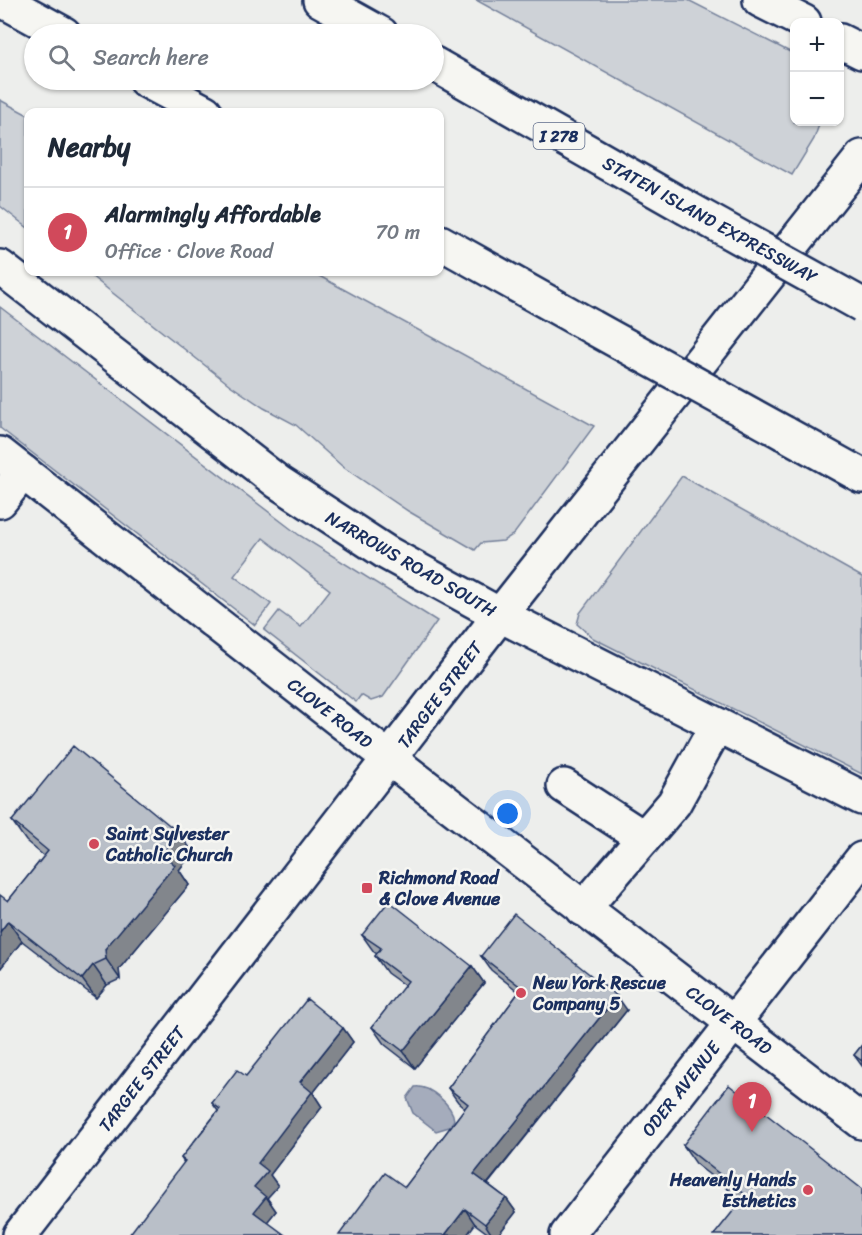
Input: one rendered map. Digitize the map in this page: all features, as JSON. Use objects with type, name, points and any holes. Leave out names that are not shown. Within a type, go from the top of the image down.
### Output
[{"type":"main road","points":[[2,0],[46,24]]},
{"type":"main road","points":[[320,0],[363,24]]},
{"type":"main road","points":[[760,0],[796,18]]},
{"type":"main road","points":[[844,42],[862,52]]},
{"type":"main road","name":"STATEN ISLAND EXPRESSWAY","points":[[444,70],[862,305]]},
{"type":"main road","points":[[164,90],[198,108]]},
{"type":"main road","name":"TARGEE STREET","points":[[20,1235],[500,615],[862,156]]},
{"type":"main road","points":[[444,244],[862,476]]},
{"type":"main road","name":"NARROWS ROAD SOUTH","points":[[0,267],[278,482],[387,553],[500,615],[862,798]]},
{"type":"main road","points":[[0,501],[12,463]]},
{"type":"main road","name":"CLOVE ROAD","points":[[12,463],[583,909],[862,1122]]},
{"type":"main road","points":[[583,909],[674,803],[717,725]]},
{"type":"main road","points":[[564,786],[644,838]]},
{"type":"main road","name":"ODER AVENUE","points":[[567,1235],[862,859]]},
{"type":"shaded area","points":[[476,0],[688,0],[790,52],[790,126],[819,126],[814,139],[792,175]]},
{"type":"shaded area","points":[[0,100],[24,113],[24,225],[0,206]]},
{"type":"shaded area","points":[[91,276],[319,276],[594,426],[514,534],[503,541],[481,543],[475,550],[408,511],[343,467],[296,425],[264,408],[230,385]]},
{"type":"shaded area","points":[[0,307],[299,535],[437,621],[383,697],[371,701],[361,695],[356,702],[264,630],[279,611],[301,627],[330,590],[263,538],[234,576],[271,604],[255,625],[0,428]]},
{"type":"shaded area","points":[[682,476],[862,577],[862,774],[593,638],[577,624],[580,613]]},
{"type":"water","points":[[415,1087],[427,1089],[445,1102],[454,1120],[449,1127],[436,1131],[413,1113],[407,1098]]},
{"type":"building","points":[[73,746],[179,833],[162,854],[175,865],[105,949],[106,959],[93,965],[82,979],[8,921],[0,932],[0,895],[8,901],[48,851],[12,821]]},
{"type":"building","points":[[389,901],[472,966],[403,1051],[372,1027],[408,981],[375,956],[381,948],[362,935]]},
{"type":"building","points":[[514,914],[617,996],[474,1174],[506,1198],[485,1224],[465,1209],[445,1235],[339,1235],[385,1173],[405,1187],[468,1104],[448,1088],[522,988],[481,956]]},
{"type":"building","points":[[307,999],[343,1028],[300,1082],[312,1092],[258,1163],[268,1171],[254,1187],[266,1197],[254,1212],[285,1235],[129,1235],[185,1161],[181,1158],[220,1109],[212,1103],[237,1070],[246,1076]]},
{"type":"building","points":[[862,1045],[862,1061],[854,1055]]},
{"type":"building","points":[[729,1085],[862,1189],[862,1235],[714,1235],[746,1195],[683,1145]]},
{"type":"place","name":"Saint Sylvester Catholic Church","points":[[94,844]]},
{"type":"place","name":"Richmond Road & Clove Avenue","points":[[367,888]]},
{"type":"place","name":"New York Rescue Company 5","points":[[521,993]]},
{"type":"place","name":"Alarmingly Affordable","points":[[752,1132]]},
{"type":"place","name":"Heavenly Hands Esthetics","points":[[808,1190]]}]
